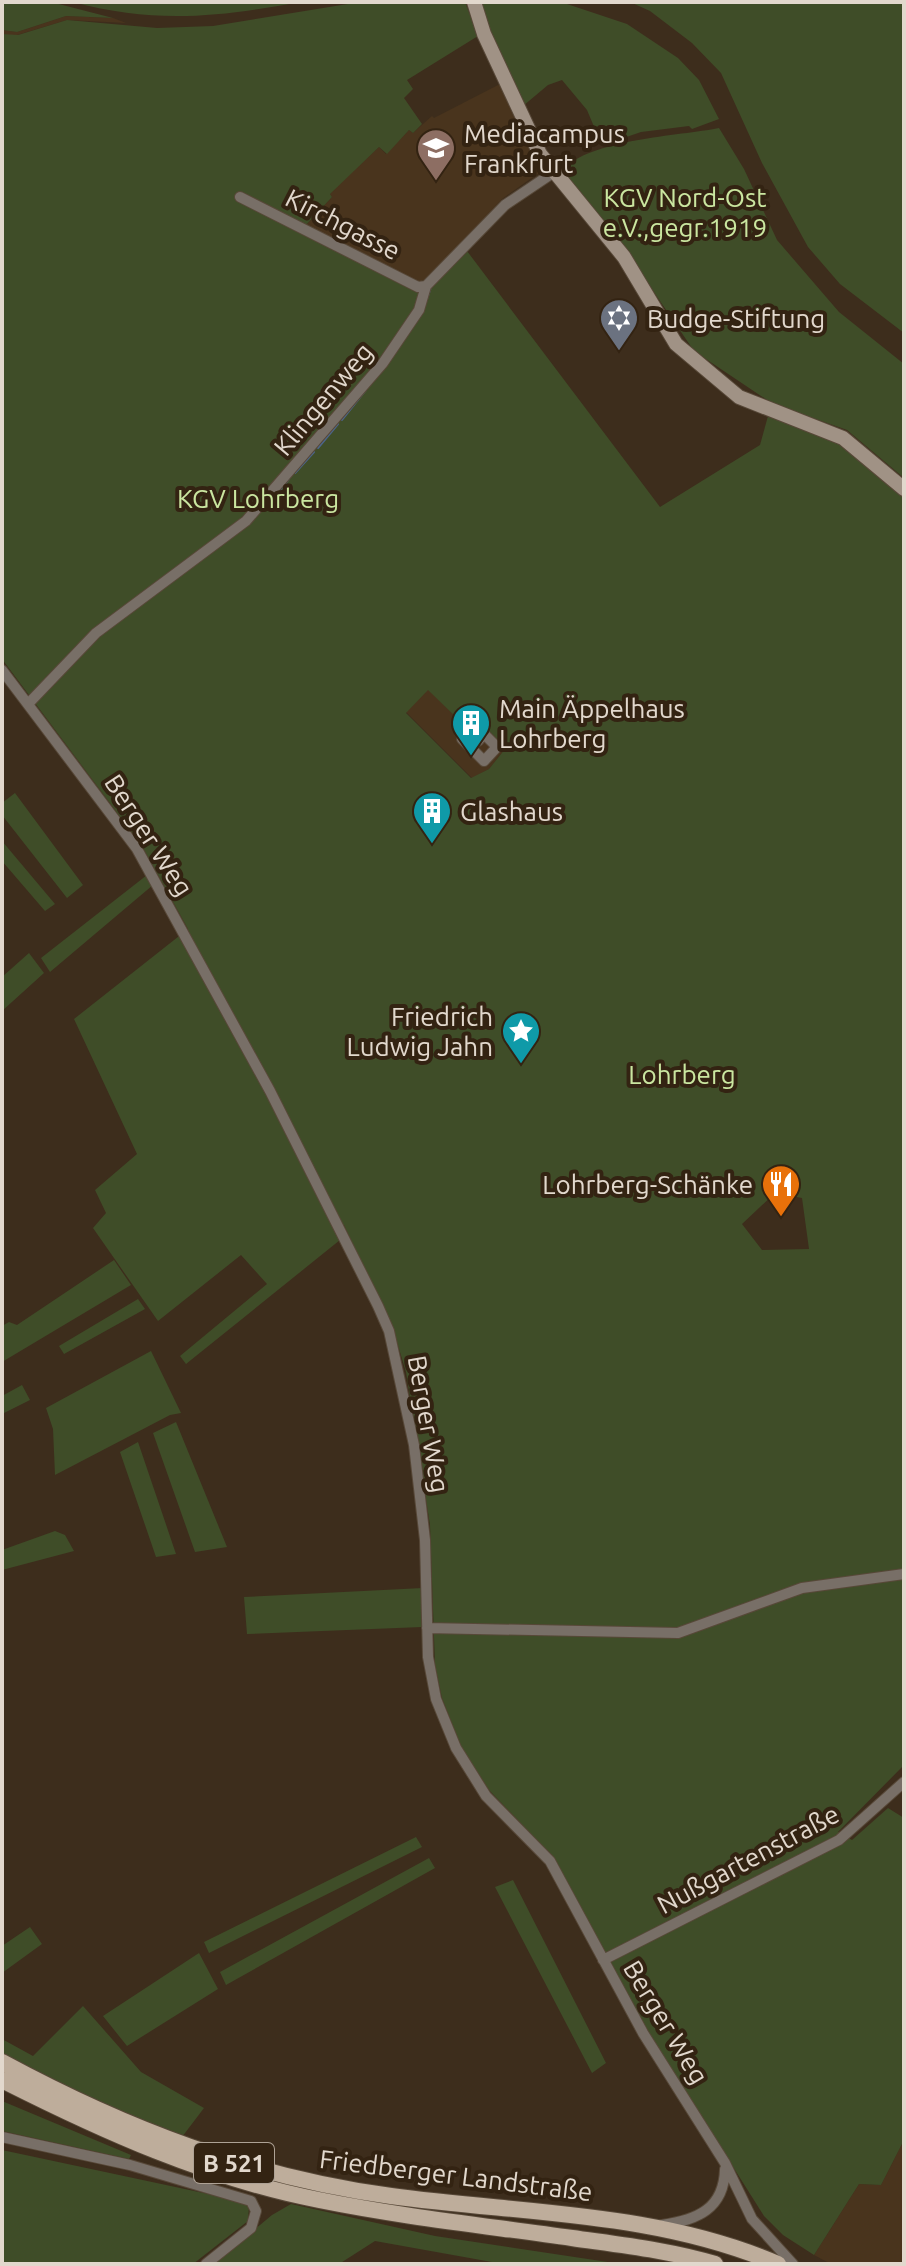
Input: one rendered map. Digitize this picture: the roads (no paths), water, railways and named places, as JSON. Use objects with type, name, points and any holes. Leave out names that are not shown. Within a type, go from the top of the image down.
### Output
[{"type":"main road","points":[[474,2],[484,34],[529,131],[554,172],[624,257],[666,329],[689,357],[749,403],[843,438],[904,489]]},
{"type":"main road","name":"Friedberger Landstraße","points":[[2,2062],[121,2122],[196,2151],[274,2175],[389,2196],[580,2213],[656,2226],[778,2264]]},
{"type":"main road","name":"Friedberger Landstraße","points":[[2,2080],[121,2137],[196,2166],[273,2189],[406,2215],[646,2247],[715,2264]]},
{"type":"street","name":"Klingenweg","points":[[28,704],[96,633],[225,539],[277,489],[383,363],[419,310],[426,286],[505,205],[554,172]]},
{"type":"street","name":"Kirchgasse","points":[[240,197],[418,287],[426,286]]},
{"type":"street","points":[[2,670],[28,704]]},
{"type":"street","name":"Berger Weg","points":[[28,704],[137,849],[270,1091],[378,1306],[394,1352],[414,1445],[425,1540],[427,1628],[436,1699],[456,1748],[486,1796],[550,1861],[643,2033],[725,2163],[752,2219],[793,2264]]},
{"type":"street","points":[[427,1628],[678,1633],[802,1588],[904,1574]]},
{"type":"street","name":"Nußgartenstraße","points":[[603,1960],[832,1845],[904,1782]]},
{"type":"street","points":[[2,2137],[130,2165],[251,2201],[256,2211],[251,2228],[206,2264]]},
{"type":"street","points":[[656,2226],[690,2221],[704,2214],[722,2192],[725,2163]]},
{"type":"waterway","points":[[427,299],[431,287]]},
{"type":"waterway","points":[[342,420],[366,390]]},
{"type":"waterway","points":[[318,448],[338,424]]},
{"type":"waterway","points":[[295,473],[314,452]]},
{"type":"waterway","points":[[279,491],[289,479]]},
{"type":"place","name":"Mediacampus Frankfurt","points":[[436,182]]},
{"type":"place","name":"Budge-Stiftung","points":[[619,352]]},
{"type":"place","name":"Main Äppelhaus Lohrberg","points":[[471,757]]},
{"type":"place","name":"Glashaus","points":[[432,845]]},
{"type":"place","name":"Friedrich Ludwig Jahn","points":[[521,1065]]},
{"type":"place","name":"Lohrberg-Schänke","points":[[781,1218]]},
{"type":"park label","name":"KGV Nord-Ost e.V.,gegr.1919","points":[[685,212]]},
{"type":"park label","name":"KGV Lohrberg","points":[[258,498]]},
{"type":"park label","name":"Lohrberg","points":[[682,1074]]}]
